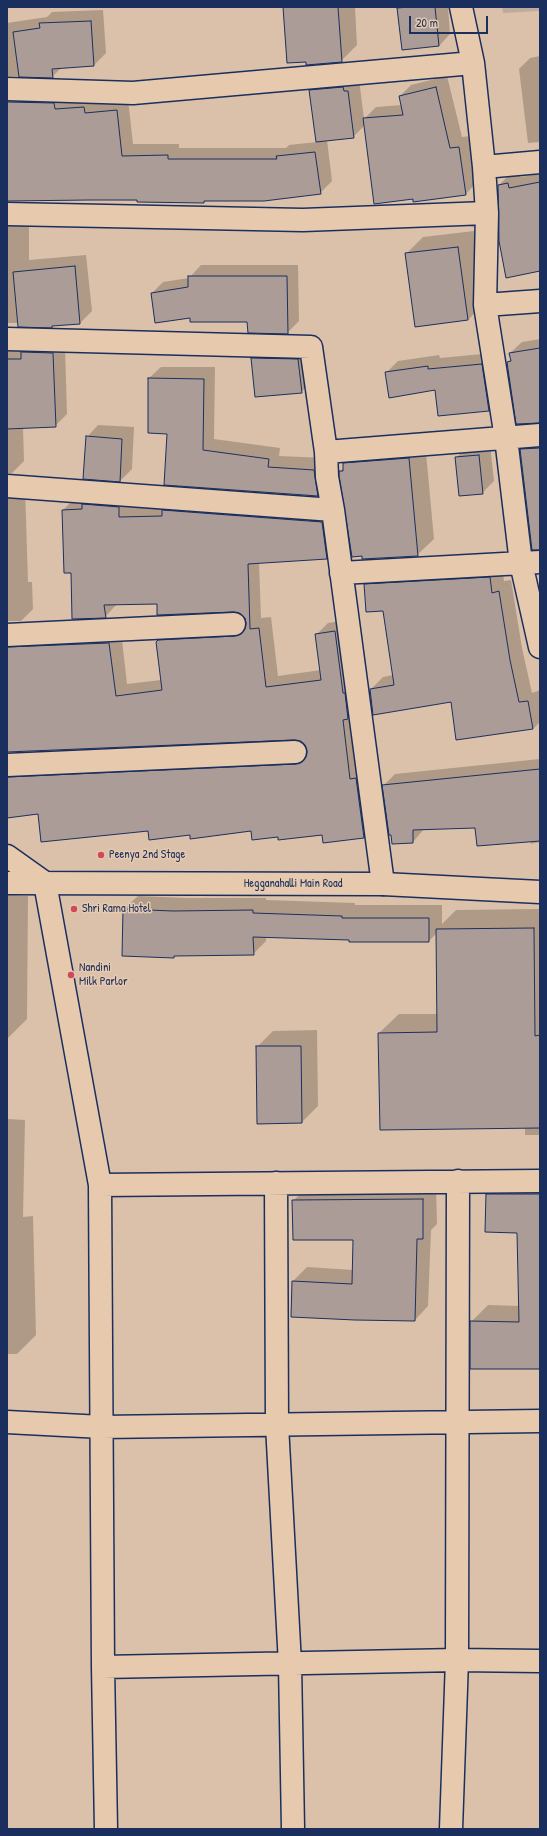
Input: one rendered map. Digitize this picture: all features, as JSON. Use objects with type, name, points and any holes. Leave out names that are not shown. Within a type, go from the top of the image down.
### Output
[{"type":"street","points":[[461,7],[473,63],[484,167],[487,213],[485,305],[506,438],[530,562],[540,647]]},
{"type":"street","points":[[7,89],[133,93],[473,63]]},
{"type":"street","points":[[484,167],[540,162]]},
{"type":"street","points":[[7,214],[303,220],[487,213]]},
{"type":"street","points":[[485,305],[540,301]]},
{"type":"street","points":[[7,339],[311,347],[326,452],[327,477],[333,510],[383,884]]},
{"type":"street","points":[[326,452],[540,434]]},
{"type":"street","points":[[7,486],[333,510]]},
{"type":"street","points":[[341,574],[530,562]]},
{"type":"street","points":[[7,635],[234,624]]},
{"type":"street","points":[[7,765],[295,752]]},
{"type":"street","points":[[7,856],[45,883],[100,1184],[103,1667],[106,1829]]},
{"type":"street","name":"Hegganahalli Main Road","points":[[7,883],[383,884],[540,892]]},
{"type":"street","points":[[451,1829],[457,1660],[458,1181]]},
{"type":"street","points":[[100,1184],[540,1181]]},
{"type":"street","points":[[276,1183],[277,1425],[290,1664],[293,1829]]},
{"type":"street","points":[[7,1422],[102,1427],[540,1421]]},
{"type":"street","points":[[103,1667],[457,1660],[540,1661]]},
{"type":"shaded area","points":[[502,7],[540,7],[540,11],[503,13]]},
{"type":"building","points":[[283,7],[338,7],[342,62],[306,65],[306,62],[287,63]]},
{"type":"building","points":[[435,7],[439,46],[402,50],[397,8]]},
{"type":"building","points":[[91,21],[94,66],[52,69],[53,78],[19,77],[13,32],[40,28],[39,23]]},
{"type":"building","points":[[343,87],[344,91],[348,91],[354,138],[316,142],[309,90]]},
{"type":"building","points":[[436,87],[450,148],[459,147],[466,195],[413,202],[413,199],[374,204],[363,118],[403,115],[399,96]]},
{"type":"building","points":[[7,102],[54,103],[55,109],[84,107],[85,113],[117,110],[122,156],[168,155],[168,159],[277,159],[276,156],[315,152],[321,194],[264,201],[204,201],[204,203],[137,202],[137,200],[7,201]]},
{"type":"building","points":[[540,182],[540,271],[506,278],[499,241],[498,185],[508,183],[509,188]]},
{"type":"building","points":[[458,247],[468,320],[415,327],[405,253]]},
{"type":"building","points":[[75,266],[80,324],[52,326],[52,328],[18,327],[13,272]]},
{"type":"building","points":[[188,276],[287,276],[288,334],[248,333],[247,322],[190,322],[190,318],[155,323],[151,293],[188,287]]},
{"type":"building","points":[[540,348],[540,423],[516,424],[507,362],[511,361],[509,353]]},
{"type":"building","points":[[21,352],[53,353],[56,427],[7,429],[7,359],[21,359]]},
{"type":"building","points":[[251,358],[298,359],[302,393],[255,397]]},
{"type":"building","points":[[482,364],[489,411],[438,416],[435,390],[389,398],[385,372],[428,366],[428,369]]},
{"type":"building","points":[[148,378],[204,379],[203,450],[269,459],[268,467],[314,470],[318,496],[164,485],[167,434],[148,433]]},
{"type":"building","points":[[86,436],[122,439],[120,482],[83,479]]},
{"type":"building","points":[[540,448],[540,550],[532,550],[520,449]]},
{"type":"building","points":[[479,455],[483,494],[459,496],[455,457]]},
{"type":"building","points":[[409,458],[418,556],[362,559],[362,556],[352,557],[339,476],[339,471],[343,471],[343,463]]},
{"type":"building","points":[[82,504],[119,507],[119,517],[162,516],[162,510],[322,522],[327,559],[248,564],[250,629],[259,628],[266,687],[321,680],[315,634],[335,631],[348,719],[343,720],[350,779],[356,778],[364,838],[323,843],[322,835],[278,840],[278,837],[252,840],[251,831],[190,839],[190,835],[149,840],[148,831],[41,842],[38,814],[7,818],[7,777],[296,764],[302,762],[306,757],[307,751],[305,745],[300,741],[294,740],[7,752],[7,647],[109,643],[116,696],[162,690],[156,642],[158,640],[235,636],[241,634],[245,629],[245,618],[239,613],[157,615],[157,604],[104,605],[106,618],[72,619],[71,573],[64,573],[62,510],[82,509]]},
{"type":"building","points":[[490,577],[492,593],[499,591],[510,660],[519,702],[528,701],[533,729],[456,740],[451,702],[373,715],[370,689],[394,685],[383,611],[366,612],[364,584]]},
{"type":"building","points":[[540,769],[540,841],[477,846],[475,828],[413,830],[413,843],[392,844],[391,835],[389,835],[382,785]]},
{"type":"building","points":[[123,909],[173,911],[253,910],[253,913],[342,916],[342,918],[429,918],[429,942],[349,942],[349,940],[253,937],[254,955],[174,956],[174,958],[122,956]]},
{"type":"building","points":[[534,928],[535,1036],[540,1035],[540,1128],[380,1130],[378,1033],[437,1032],[436,929]]},
{"type":"building","points":[[256,1046],[301,1046],[302,1123],[257,1124]]},
{"type":"building","points":[[486,1194],[540,1194],[540,1369],[470,1369],[470,1321],[519,1322],[517,1233],[485,1232]]},
{"type":"building","points":[[423,1199],[423,1239],[417,1239],[415,1321],[291,1317],[292,1281],[352,1284],[353,1240],[293,1240],[292,1200]]},
{"type":"place","name":"Peenya 2nd Stage","points":[[101,855]]},
{"type":"place","name":"Shri Rama Hotel","points":[[74,909]]},
{"type":"place","name":"Nandini Milk Parlor","points":[[71,975]]}]
